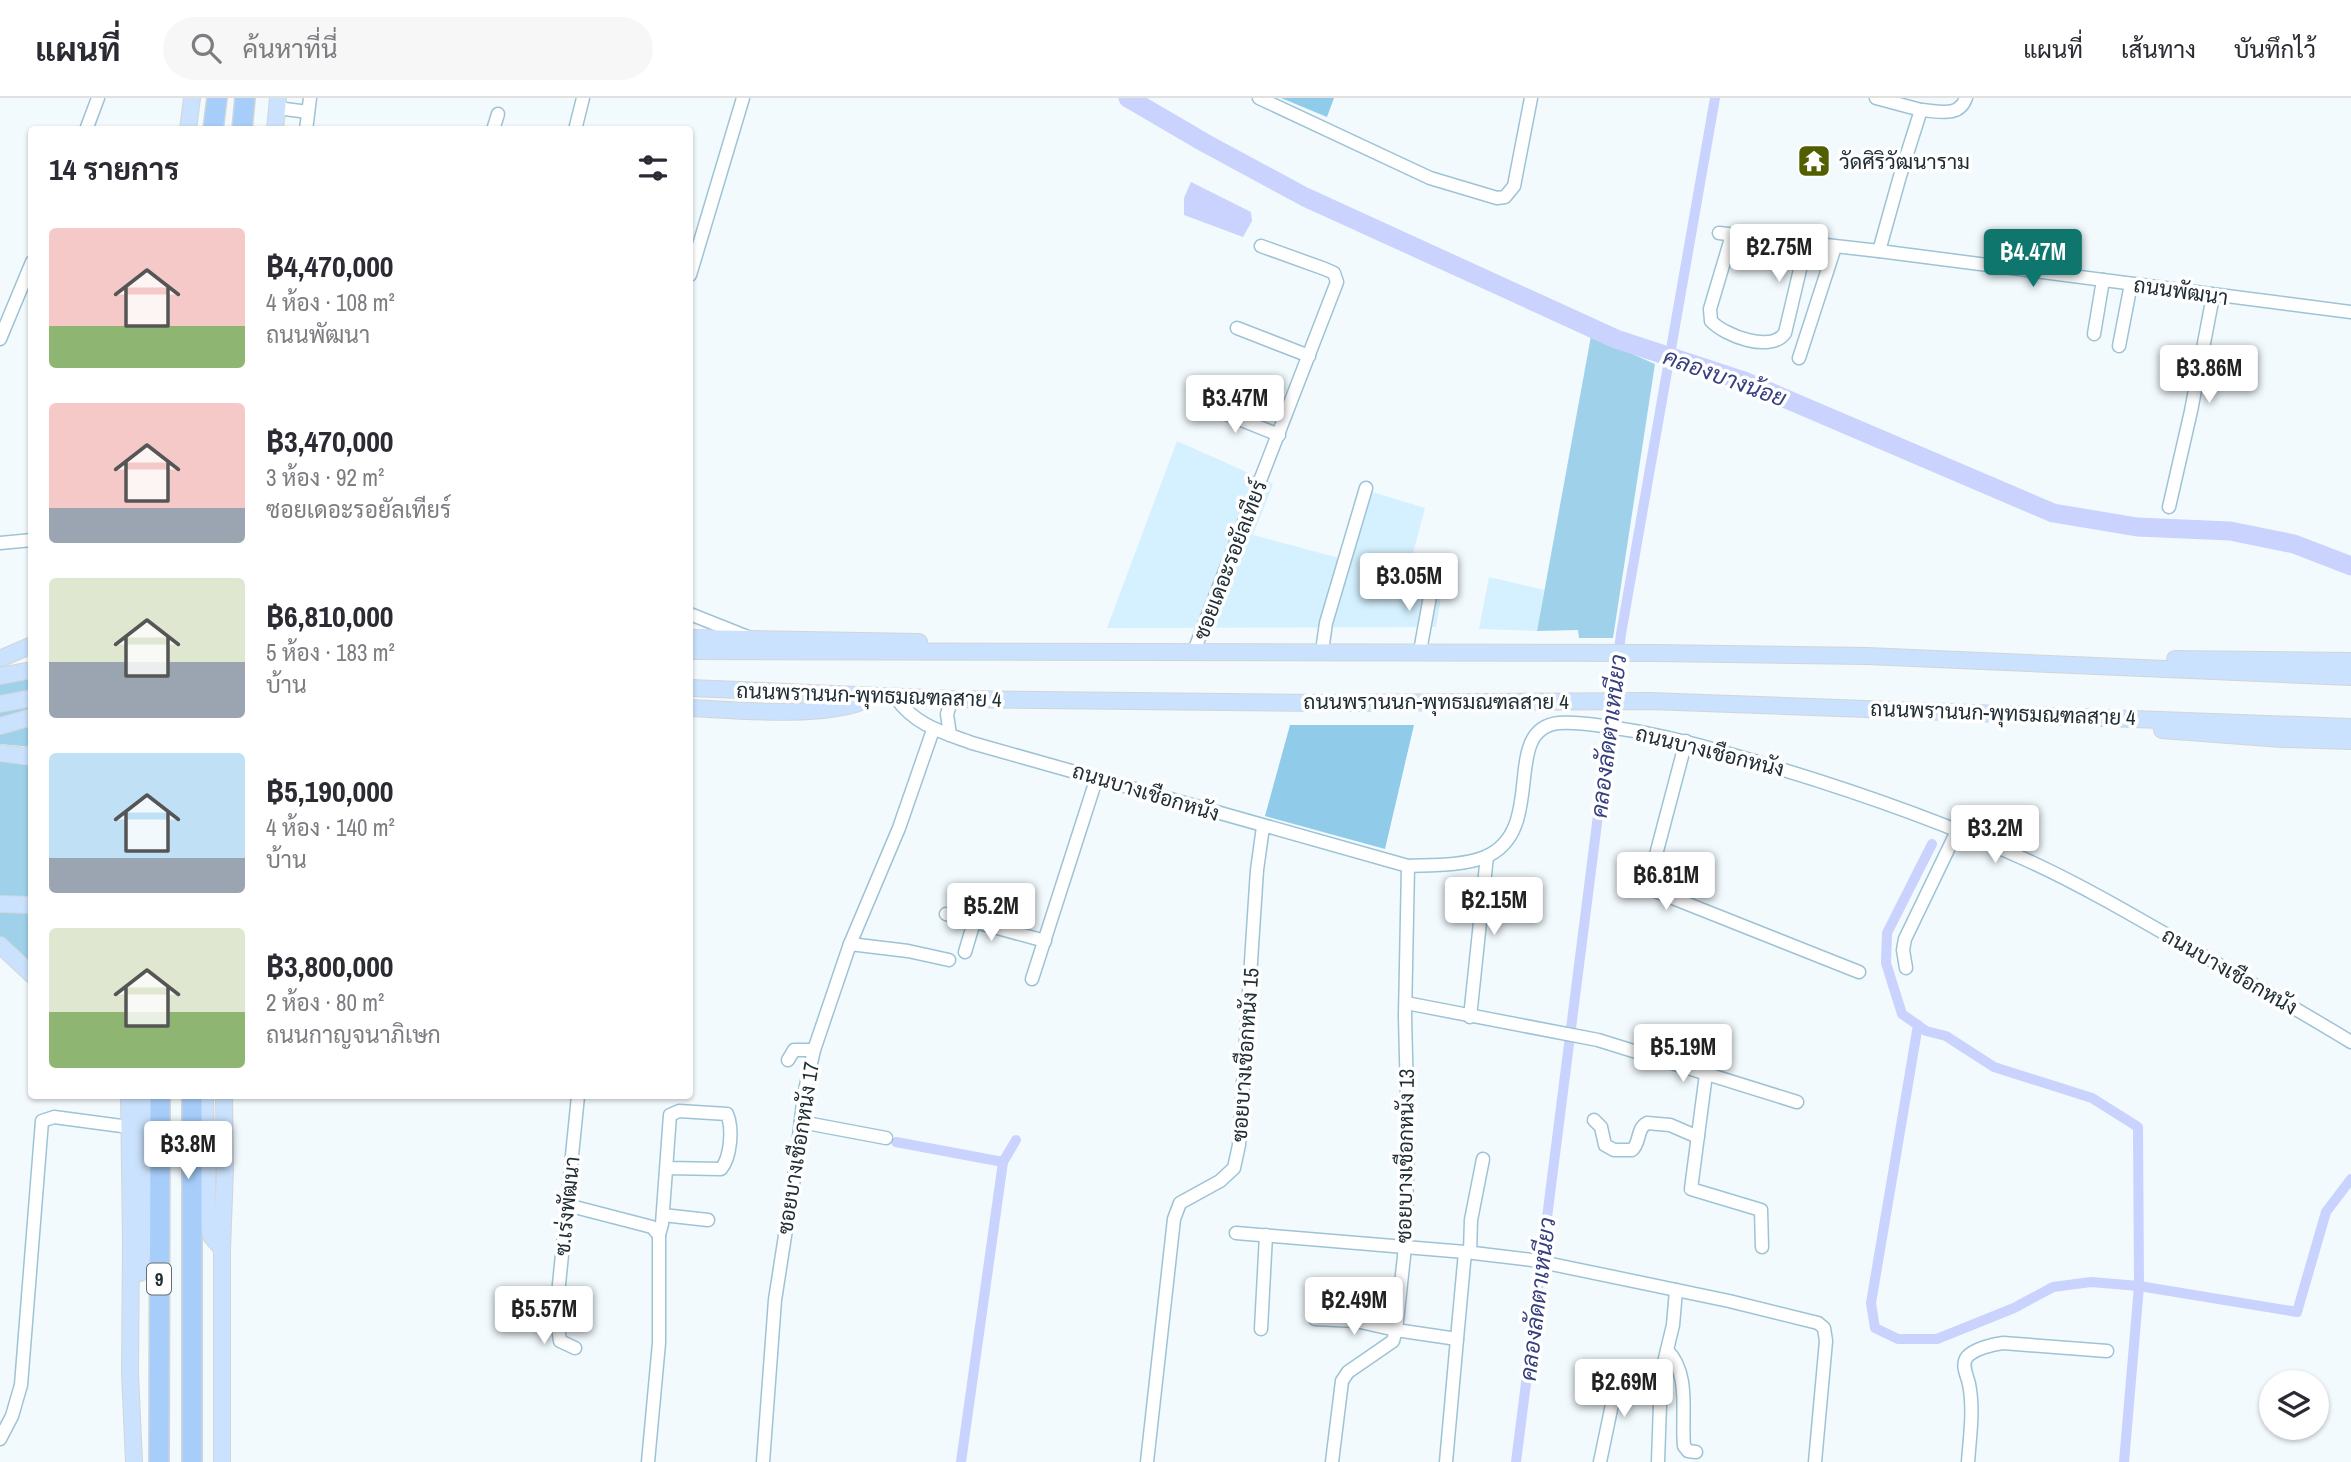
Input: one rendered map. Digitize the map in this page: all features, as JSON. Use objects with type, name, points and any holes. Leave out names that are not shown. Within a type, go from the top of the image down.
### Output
[{"type":"highway","points":[[214,126],[217,98]]},
{"type":"highway","points":[[242,126],[245,98]]},
{"type":"highway","name":"9","points":[[159,1462],[160,1099]]},
{"type":"highway","name":"9","points":[[192,1099],[192,1462]]},
{"type":"main road","points":[[188,126],[191,98]]},
{"type":"main road","points":[[275,126],[278,103]]},
{"type":"main road","points":[[693,638],[919,642],[1019,653]]},
{"type":"main road","points":[[1,658],[28,647]]},
{"type":"main road","name":"ถนนพรานนก-พุทธมณฑลสาย 4","points":[[693,651],[1420,651],[1867,656],[2351,677]]},
{"type":"main road","points":[[1,658],[28,655]]},
{"type":"main road","points":[[2116,667],[2174,659],[2351,661]]},
{"type":"main road","points":[[0,676],[28,671]]},
{"type":"main road","name":"ถนนพรานนก-พุทธมณฑลสาย 4","points":[[693,688],[952,699],[1324,703],[1649,701],[2351,727]]},
{"type":"main road","points":[[693,708],[826,708],[855,704],[873,697]]},
{"type":"main road","points":[[0,704],[28,699]]},
{"type":"main road","points":[[0,714],[28,708]]},
{"type":"main road","points":[[2059,715],[2119,727],[2282,739],[2351,741]]},
{"type":"main road","points":[[0,726],[28,718]]},
{"type":"main road","points":[[0,753],[28,756]]},
{"type":"main road","points":[[0,904],[28,905]]},
{"type":"main road","points":[[0,945],[28,971]]},
{"type":"main road","points":[[121,1099],[129,1121]]},
{"type":"main road","points":[[129,1099],[130,1373],[134,1462]]},
{"type":"main road","points":[[131,1327],[143,1243],[144,1099]]},
{"type":"main road","points":[[205,1099],[208,1220],[211,1236],[222,1249]]},
{"type":"main road","points":[[222,1462],[224,1099]]},
{"type":"street","points":[[87,126],[97,98]]},
{"type":"street","points":[[307,126],[310,98]]},
{"type":"street","points":[[576,126],[583,98]]},
{"type":"street","points":[[693,265],[743,98]]},
{"type":"street","points":[[1259,98],[1430,178],[1497,198],[1506,197],[1514,187],[1531,98]]},
{"type":"street","points":[[1876,98],[1921,110],[1956,111],[1964,105],[1966,98]]},
{"type":"street","points":[[278,103],[309,112]]},
{"type":"street","points":[[1879,251],[1899,176],[1921,110]]},
{"type":"street","points":[[495,126],[498,114]]},
{"type":"street","name":"ถนนพัฒนา","points":[[1806,244],[1784,333],[1778,340],[1764,343],[1727,334],[1712,321],[1710,309],[1725,234],[1879,251],[2351,312]]},
{"type":"street","name":"ซอยเดอะรอยัลเทียร์","points":[[1194,651],[1337,282],[1334,273],[1261,246]]},
{"type":"street","points":[[1799,358],[1835,247]]},
{"type":"street","points":[[0,339],[28,272]]},
{"type":"street","points":[[2094,334],[2103,281]]},
{"type":"street","points":[[2119,346],[2131,284]]},
{"type":"street","points":[[2169,508],[2194,400],[2213,296]]},
{"type":"street","points":[[1237,328],[1310,356]]},
{"type":"street","points":[[1204,405],[1279,435]]},
{"type":"street","points":[[1322,651],[1326,624],[1366,488]]},
{"type":"street","points":[[0,543],[28,540]]},
{"type":"street","points":[[1420,651],[1433,580]]},
{"type":"street","points":[[693,615],[750,638]]},
{"type":"street","name":"ถนนบางเชือกหนัง","points":[[896,698],[905,711],[917,721],[933,730],[972,743],[1408,866],[1451,863],[1487,856],[1512,836],[1517,824],[1527,755],[1533,736],[1542,727],[1559,723],[1595,725],[1686,741],[1853,791],[1957,831],[2091,891],[2351,1042]]},
{"type":"street","points":[[950,735],[947,714],[952,699]]},
{"type":"street","name":"ซอยบางเชือกหนัง 17","points":[[763,1462],[775,1300],[814,1049],[850,944],[899,828],[933,730]]},
{"type":"street","points":[[1686,741],[1648,885],[1650,889],[1859,972]]},
{"type":"street","points":[[1032,979],[1097,777]]},
{"type":"street","name":"ซอยบางเชือกหนัง 15","points":[[1147,1462],[1174,1219],[1180,1203],[1220,1181],[1234,1168],[1239,1145],[1257,870],[1263,827]]},
{"type":"street","points":[[1906,968],[1903,950],[1905,939],[1957,831]]},
{"type":"street","points":[[1471,1017],[1487,856]]},
{"type":"street","name":"ซอยบางเชือกหนัง 13","points":[[1396,1330],[1405,1247],[1408,1139],[1408,866]]},
{"type":"street","points":[[946,914],[1045,941]]},
{"type":"street","points":[[965,952],[974,922]]},
{"type":"street","points":[[850,944],[908,951],[949,960]]},
{"type":"street","points":[[1406,1003],[1577,1035],[1635,1050],[1797,1102]]},
{"type":"street","points":[[788,1060],[794,1050],[814,1049]]},
{"type":"street","points":[[1706,1074],[1691,1189],[1760,1210],[1762,1247]]},
{"type":"street","name":"ซ.เร่งพัฒนา","points":[[575,1348],[560,1341],[556,1320],[578,1099]]},
{"type":"street","points":[[648,1462],[659,1343],[659,1235],[663,1215],[669,1121],[673,1112],[727,1114],[730,1123],[728,1158],[721,1168],[667,1168]]},
{"type":"street","points":[[0,1439],[12,1416],[21,1385],[42,1121],[54,1117],[129,1121]]},
{"type":"street","points":[[1594,1120],[1601,1127],[1605,1145],[1614,1150],[1633,1150],[1640,1130],[1647,1123],[1670,1125],[1698,1137]]},
{"type":"street","points":[[801,1122],[886,1138]]},
{"type":"street","points":[[1446,1462],[1467,1252],[1483,1158]]},
{"type":"street","points":[[567,1205],[652,1227],[659,1235]]},
{"type":"street","points":[[663,1215],[708,1220]]},
{"type":"street","points":[[1236,1233],[1532,1260],[1775,1311],[1818,1323],[1824,1328],[1826,1341],[1815,1462]]},
{"type":"street","points":[[1261,1329],[1266,1235]]},
{"type":"street","points":[[1658,1462],[1662,1363],[1673,1325],[1676,1290]]},
{"type":"street","points":[[1315,1319],[1356,1321],[1457,1339]]},
{"type":"street","points":[[1332,1462],[1336,1411],[1342,1381],[1348,1372],[1392,1341],[1396,1330]]},
{"type":"street","points":[[1968,1462],[1971,1402],[1964,1366],[1969,1355],[2003,1343],[2107,1351]]},
{"type":"street","points":[[1667,1350],[1674,1357],[1682,1377],[1684,1447],[1696,1452]]},
{"type":"street","points":[[1600,1462],[1615,1390],[1660,1387]]},
{"type":"shaded area","points":[[1281,98],[1334,98],[1327,117]]},
{"type":"shaded area","points":[[1191,182],[1251,212],[1252,221],[1243,237],[1184,215],[1184,198]]},
{"type":"shaded area","points":[[1591,336],[1655,364],[1613,638],[1579,638],[1578,630],[1537,631]]},
{"type":"shaded area","points":[[1177,441],[1273,484],[1253,535],[1350,561],[1372,492],[1425,508],[1405,583],[1442,592],[1436,627],[1107,628]]},
{"type":"shaded area","points":[[1489,577],[1544,590],[1537,631],[1479,629]]},
{"type":"shaded area","points":[[28,665],[28,747],[0,744],[0,670]]},
{"type":"shaded area","points":[[1290,725],[1414,725],[1385,849],[1265,816]]},
{"type":"shaded area","points":[[0,759],[28,761],[28,964],[0,938]]},
{"type":"waterway","name":"คลองบางน้อย","points":[[1128,98],[1305,197],[1616,339],[1744,381],[2053,513],[2137,527],[2230,531],[2294,544],[2351,566]]},
{"type":"waterway","name":"คลองลัดตาเหนียว","points":[[1516,1462],[1621,634],[1715,98]]},
{"type":"waterway","points":[[1932,844],[1887,933],[1886,963],[1902,1014],[1926,1031],[1946,1036],[1994,1067],[2092,1098],[2138,1127],[2139,1286],[2124,1462]]},
{"type":"waterway","points":[[1918,1025],[1871,1303],[1875,1328],[1898,1339],[1937,1339],[2014,1308],[2053,1287],[2091,1282],[2139,1286],[2297,1312],[2326,1212],[2351,1179]]},
{"type":"waterway","points":[[961,1462],[1003,1162],[1016,1140]]},
{"type":"waterway","points":[[896,1142],[1003,1162]]},
{"type":"place","name":"วัดศิริวัฒนาราม","points":[[1814,161]]}]
